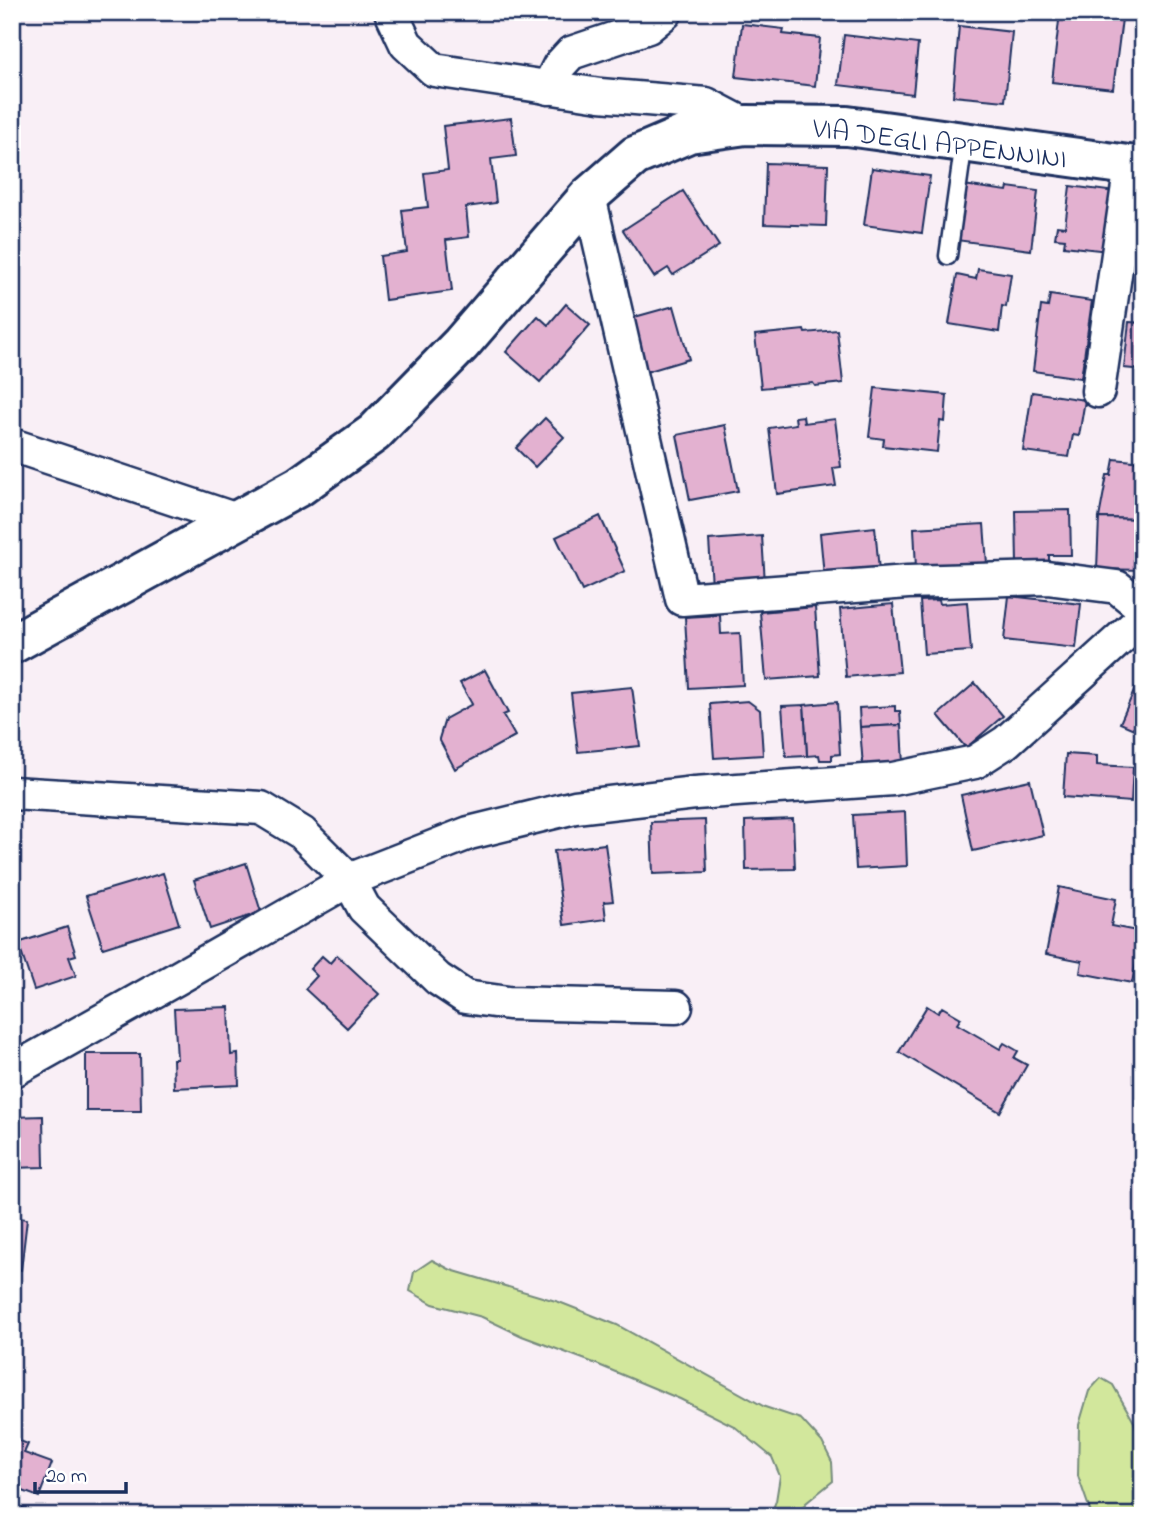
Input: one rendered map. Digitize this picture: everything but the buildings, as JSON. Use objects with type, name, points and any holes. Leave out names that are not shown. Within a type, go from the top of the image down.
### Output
[{"type":"street","points":[[391,12],[406,44],[434,70],[600,95],[706,104],[746,125]]},
{"type":"street","points":[[548,88],[559,66],[571,53],[648,27],[666,12]]},
{"type":"street","name":"VIA DEGLI APPENNINI","points":[[12,644],[300,486],[374,433],[461,344],[589,196],[635,156],[689,133],[746,125],[847,126],[1137,166]]},
{"type":"street","points":[[1098,391],[1137,166]]},
{"type":"street","points":[[589,196],[682,599],[908,582],[1047,578],[1117,587],[1143,608]]},
{"type":"street","points":[[12,445],[237,520]]},
{"type":"street","points":[[12,1071],[349,880],[469,833],[575,807],[695,793],[893,779],[975,762],[1006,742],[1143,618]]},
{"type":"street","points":[[12,793],[261,808],[302,833],[349,880],[364,908],[438,979],[465,997],[508,1003],[676,1007]]},
{"type":"lane","points":[[948,256],[964,142]]},
{"type":"green space","points":[[432,1260],[451,1270],[559,1302],[617,1325],[765,1407],[801,1419],[822,1442],[832,1462],[833,1481],[806,1503],[796,1516],[770,1516],[776,1501],[780,1476],[772,1457],[734,1426],[680,1399],[522,1336],[482,1317],[433,1304],[410,1291],[414,1272]]},
{"type":"green space","points":[[1101,1378],[1113,1385],[1134,1422],[1143,1450],[1143,1516],[1092,1516],[1078,1476],[1079,1425],[1089,1391]]}]
